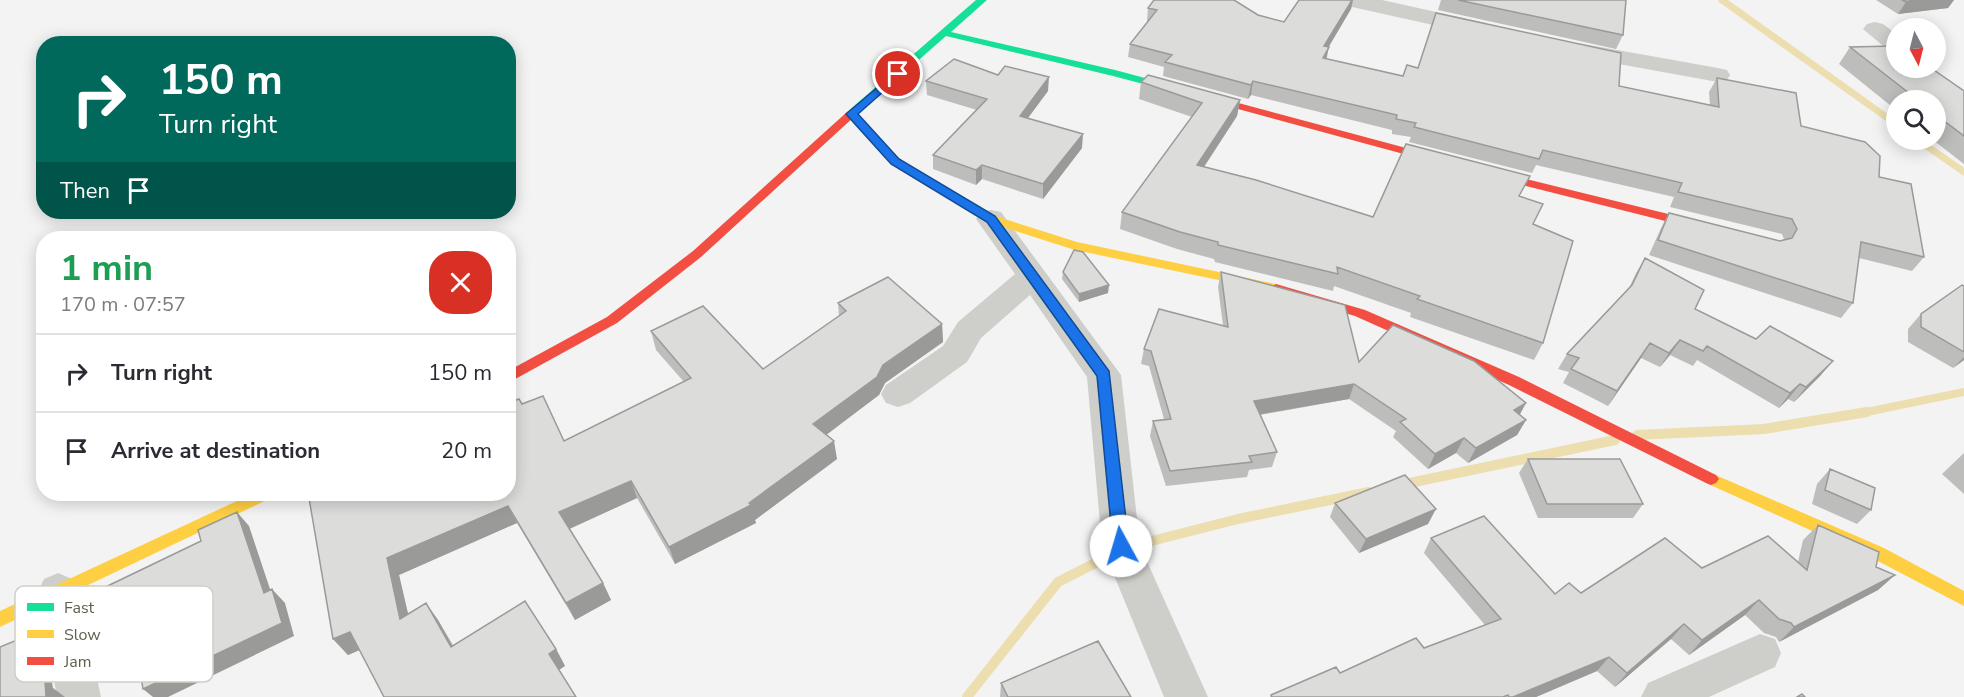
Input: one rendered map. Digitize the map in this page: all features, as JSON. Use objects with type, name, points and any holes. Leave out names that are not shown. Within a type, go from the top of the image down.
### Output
[{"type":"street","points":[[516,374],[612,320],[697,254],[851,114],[982,0]]},
{"type":"street","points":[[1351,0],[1500,33]]},
{"type":"street","points":[[1875,29],[1886,37]]},
{"type":"street","points":[[944,33],[1115,73],[1473,170],[1724,232]]},
{"type":"street","points":[[1557,45],[1718,75]]},
{"type":"street","points":[[851,114],[895,161],[991,219],[1075,246],[1243,280],[1311,297],[1360,313],[1514,381],[1696,473],[1878,553],[1964,599]]},
{"type":"street","points":[[991,219],[1104,375],[1121,546],[1186,697]]},
{"type":"street","points":[[898,394],[955,354],[969,330],[1031,277]]},
{"type":"street","points":[[69,586],[251,501]]},
{"type":"street","points":[[0,619],[15,612]]},
{"type":"street","points":[[1663,697],[1760,653]]},
{"type":"street","points":[[76,682],[79,697]]},
{"type":"building","points":[[1154,0],[1234,0],[1258,15],[1284,22],[1299,0],[1352,0],[1324,46],[1329,47],[1323,58],[1403,76],[1407,65],[1418,68],[1436,13],[1621,53],[1619,86],[1719,107],[1717,78],[1796,93],[1801,126],[1865,142],[1880,156],[1879,177],[1911,184],[1924,257],[1861,242],[1853,303],[1658,240],[1669,213],[1780,241],[1792,238],[1797,229],[1792,219],[1678,192],[1682,183],[1543,150],[1539,159],[1414,127],[1416,123],[1396,119],[1397,115],[1253,81],[1251,85],[1165,62],[1172,55],[1130,44],[1157,10],[1148,8]]},
{"type":"building","points":[[1458,0],[1626,0],[1623,35]]},
{"type":"building","points":[[1902,0],[1925,0],[1906,2]]},
{"type":"building","points":[[1886,46],[1886,75],[1850,47]]},
{"type":"building","points":[[954,59],[998,75],[1005,66],[1049,77],[1020,116],[1083,134],[1043,184],[982,165],[976,170],[933,155],[987,99],[926,81]]},
{"type":"building","points":[[1148,75],[1240,100],[1197,165],[1256,180],[1373,217],[1406,144],[1530,176],[1519,196],[1543,204],[1533,224],[1573,241],[1543,343],[1417,299],[1420,296],[1337,267],[1338,274],[1218,245],[1218,242],[1122,212],[1202,103],[1141,82]]},
{"type":"building","points":[[1890,78],[1945,78],[1964,91],[1964,136],[1946,122],[1946,90],[1905,90]]},
{"type":"building","points":[[1074,250],[1083,252],[1109,285],[1079,294],[1063,272]]},
{"type":"building","points":[[1645,258],[1704,290],[1695,309],[1756,339],[1770,326],[1833,361],[1806,387],[1800,384],[1790,393],[1707,346],[1703,351],[1680,340],[1669,353],[1650,343],[1617,391],[1571,369],[1579,358],[1567,354],[1632,285]]},
{"type":"building","points":[[1221,272],[1345,305],[1359,362],[1393,325],[1474,361],[1526,403],[1514,410],[1526,420],[1476,448],[1464,438],[1435,454],[1400,422],[1406,419],[1354,384],[1254,401],[1277,452],[1249,456],[1252,462],[1170,471],[1153,421],[1171,419],[1151,351],[1144,349],[1159,309],[1228,327]]},
{"type":"building","points":[[888,277],[942,324],[883,365],[877,377],[813,424],[834,441],[749,503],[751,505],[669,547],[631,481],[559,512],[603,583],[566,603],[508,506],[387,558],[400,619],[426,603],[451,647],[525,601],[556,649],[549,654],[576,697],[384,697],[350,632],[333,639],[310,501],[516,501],[516,400],[519,399],[522,404],[543,396],[564,441],[691,378],[651,331],[703,306],[763,369],[846,311],[838,303]]},
{"type":"building","points":[[1962,285],[1964,286],[1964,352],[1921,327],[1921,314]]},
{"type":"building","points":[[1528,459],[1620,459],[1643,504],[1547,504]]},
{"type":"building","points":[[1830,469],[1875,488],[1871,510],[1825,490]]},
{"type":"building","points":[[1405,475],[1436,509],[1366,539],[1335,503]]},
{"type":"building","points":[[237,512],[264,593],[272,589],[282,623],[213,656],[213,586],[108,586],[201,541],[198,530]]},
{"type":"building","points":[[1484,516],[1555,594],[1569,583],[1581,593],[1665,538],[1702,568],[1768,536],[1807,570],[1818,525],[1879,552],[1876,567],[1895,575],[1794,627],[1791,623],[1779,619],[1759,600],[1702,640],[1684,624],[1627,673],[1609,657],[1513,697],[1508,695],[1503,697],[1272,697],[1271,695],[1336,667],[1340,673],[1416,638],[1424,648],[1501,619],[1431,538]]},
{"type":"building","points":[[15,641],[15,682],[45,682],[46,697],[0,697],[0,647]]},
{"type":"building","points":[[1098,641],[1131,697],[1008,697],[1001,683]]},
{"type":"building","points":[[142,682],[158,682],[143,689]]},
{"type":"waterway","points":[[1722,0],[1886,117]]},
{"type":"waterway","points":[[1932,150],[1964,172]]},
{"type":"waterway","points":[[1866,412],[1964,392]]},
{"type":"waterway","points":[[1637,435],[1764,429],[1866,412]]},
{"type":"waterway","points":[[1857,414],[1866,412]]},
{"type":"waterway","points":[[1400,485],[1615,440]]},
{"type":"waterway","points":[[1128,547],[1238,519],[1369,492]]},
{"type":"waterway","points":[[967,697],[1058,582],[1115,553]]},
{"type":"traffic: fast","points":[[851,114],[982,0]]},
{"type":"traffic: fast","points":[[944,33],[1115,73],[1231,104]]},
{"type":"traffic: slow","points":[[851,114],[895,161],[991,219],[1075,246],[1276,288]]},
{"type":"traffic: slow","points":[[1711,479],[1878,553],[1964,599]]},
{"type":"traffic: slow","points":[[70,586],[251,501]]},
{"type":"traffic: slow","points":[[0,619],[15,612]]},
{"type":"traffic: jam","points":[[1231,104],[1474,170],[1709,228]]},
{"type":"traffic: jam","points":[[516,374],[612,320],[697,254],[851,114]]},
{"type":"traffic: jam","points":[[1276,288],[1360,313],[1514,381],[1711,479]]},
{"type":"route","points":[[898,74],[851,114],[895,161],[991,219],[1104,375],[1121,546]]}]
